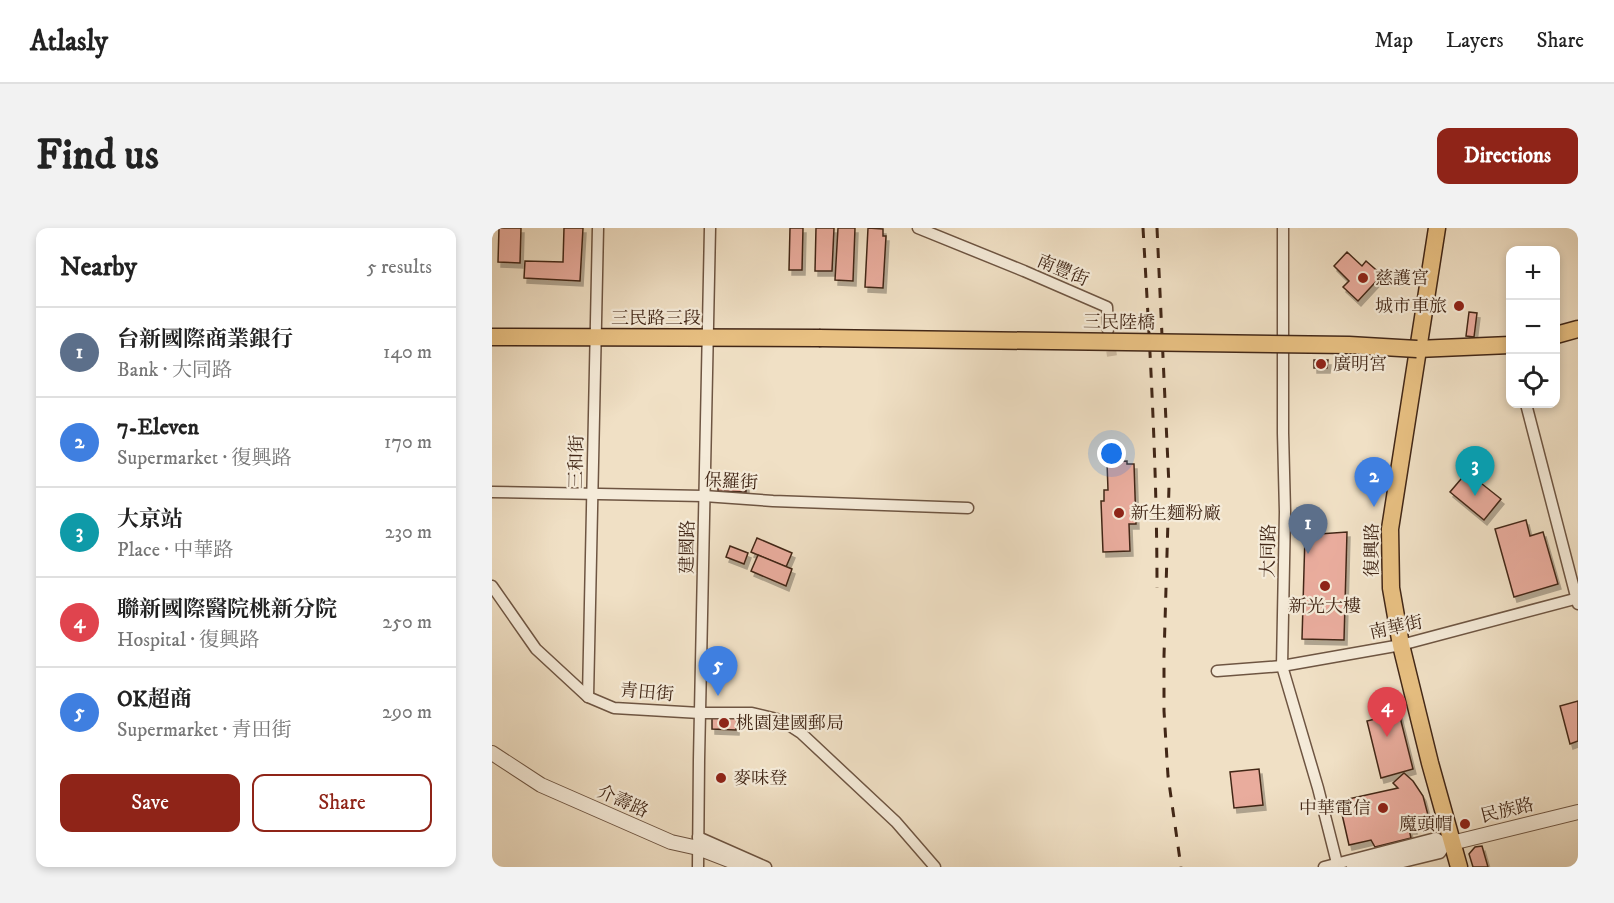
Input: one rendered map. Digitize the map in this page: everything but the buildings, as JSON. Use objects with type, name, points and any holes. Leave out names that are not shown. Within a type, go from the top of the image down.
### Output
[{"type":"main road","name":"復興路","points":[[1437,228],[1390,529],[1391,588],[1401,645],[1449,844],[1459,867]]},
{"type":"main road","points":[[1560,334],[1578,329]]},
{"type":"main road","name":"三民路三段","points":[[492,337],[819,338]]},
{"type":"main road","name":"三民陸橋","points":[[819,338],[1349,345],[1417,349]]},
{"type":"main road","points":[[1417,349],[1506,345]]},
{"type":"street","name":"三和街","points":[[588,697],[598,228]]},
{"type":"street","name":"建國路","points":[[698,867],[710,228]]},
{"type":"street","name":"南豐街","points":[[918,228],[1107,307],[1108,330]]},
{"type":"street","name":"大同路","points":[[1283,228],[1285,512],[1281,666],[1318,788],[1337,866]]},
{"type":"street","points":[[1527,408],[1577,601]]},
{"type":"street","name":"保羅街","points":[[492,492],[704,496],[773,501],[968,508]]},
{"type":"street","name":"青田街","points":[[492,586],[536,649],[588,697],[614,708],[700,713],[752,713],[781,720],[801,733],[896,822],[935,867]]},
{"type":"street","name":"南華街","points":[[1217,671],[1281,666],[1401,645],[1577,601]]},
{"type":"street","name":"介壽路","points":[[492,753],[541,784],[671,842],[698,847],[766,867]]},
{"type":"street","name":"民族路","points":[[1354,867],[1578,812]]},
{"type":"street","name":"民族路","points":[[1324,867],[1337,866],[1436,838],[1449,844]]},
{"type":"street","name":"民族路","points":[[1382,867],[1440,853],[1449,844]]},
{"type":"street","name":"介壽路","points":[[698,847],[729,867]]},
{"type":"street","name":"介壽路","points":[[698,847],[747,867]]},
{"type":"tunnel","points":[[1109,336],[1112,356]]},
{"type":"railway","points":[[1143,228],[1151,363],[1157,588]]},
{"type":"railway","points":[[1157,228],[1169,486],[1164,711],[1168,776],[1181,867]]},
{"type":"place","name":"慈護宮","points":[[1363,278]]},
{"type":"place","name":"城市車旅","points":[[1459,306]]},
{"type":"place","name":"廣明宮","points":[[1321,364]]},
{"type":"place","name":"大京站","points":[[1475,496]]},
{"type":"place","name":"7-Eleven","points":[[1374,507]]},
{"type":"place","name":"新生麵粉廠","points":[[1119,513]]},
{"type":"place","name":"台新國際商業銀行","points":[[1308,554]]},
{"type":"place","name":"新光大樓","points":[[1325,586]]},
{"type":"place","name":"OK超商","points":[[718,696]]},
{"type":"place","name":"桃園建國郵局","points":[[724,723]]},
{"type":"place","name":"聯新國際醫院桃新分院","points":[[1387,737]]},
{"type":"place","name":"麥味登","points":[[721,778]]},
{"type":"place","name":"中華電信","points":[[1383,808]]},
{"type":"place","name":"魔頭帽","points":[[1465,824]]}]
